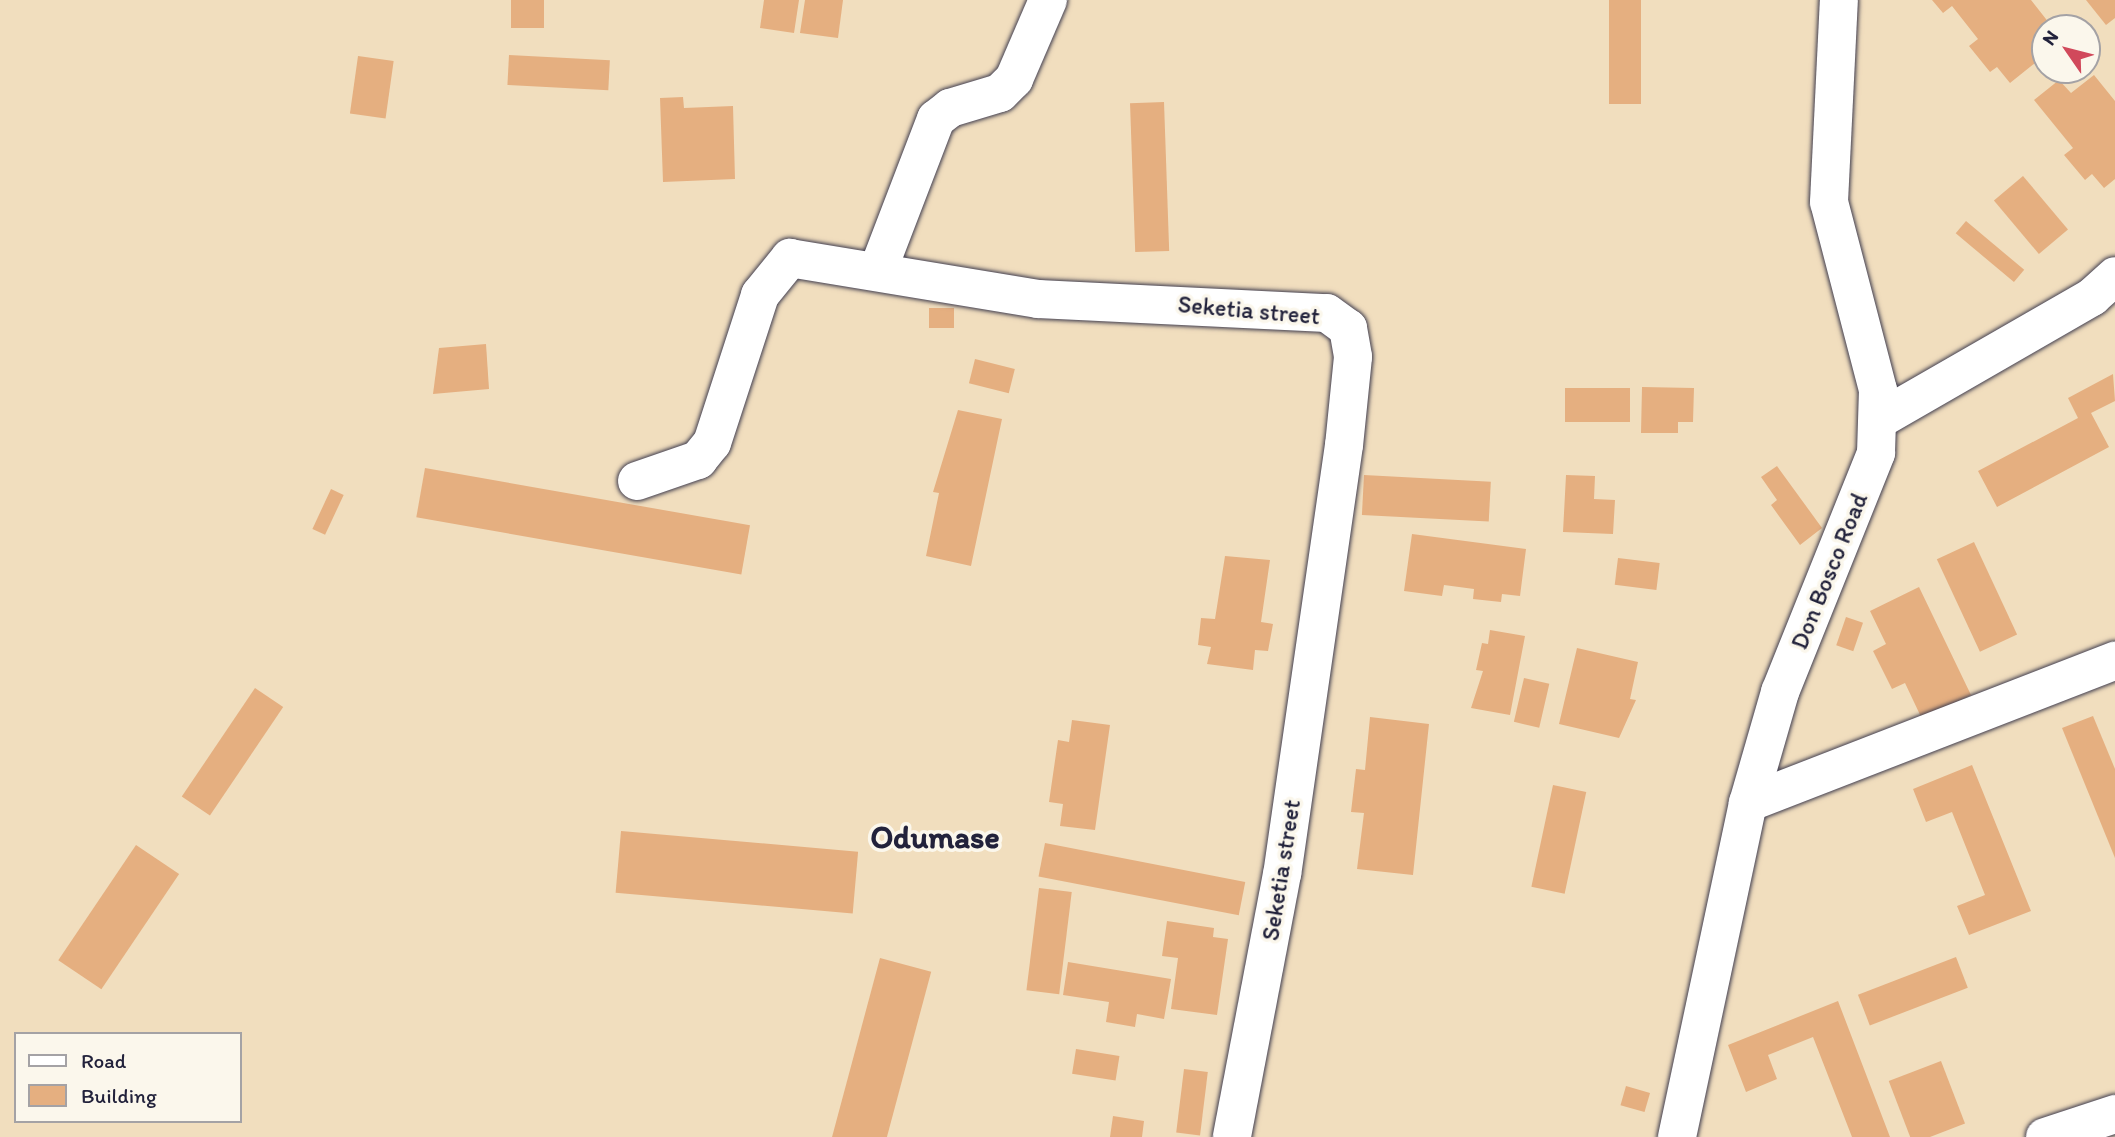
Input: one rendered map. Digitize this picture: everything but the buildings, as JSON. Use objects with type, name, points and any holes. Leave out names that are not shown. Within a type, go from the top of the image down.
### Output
[{"type":"street","points":[[878,270],[936,120],[950,108],[1000,93],[1014,79],[1048,0]]},
{"type":"street","name":"Don Bosco Road","points":[[1677,1137],[1748,803],[1780,692],[1876,453],[1880,419],[1878,390],[1829,202],[1839,0]]},
{"type":"street","name":"Seketia street","points":[[637,481],[698,460],[712,443],[760,295],[775,270],[790,258],[878,270],[1038,299],[1327,313],[1348,328],[1353,357],[1342,459],[1282,874],[1232,1137]]},
{"type":"street","points":[[1880,419],[2092,296],[2115,276]]},
{"type":"street","points":[[1748,803],[2115,661]]},
{"type":"street","points":[[2045,1137],[2115,1114]]},
{"type":"district","name":"Odumase","points":[[935,837]]}]
